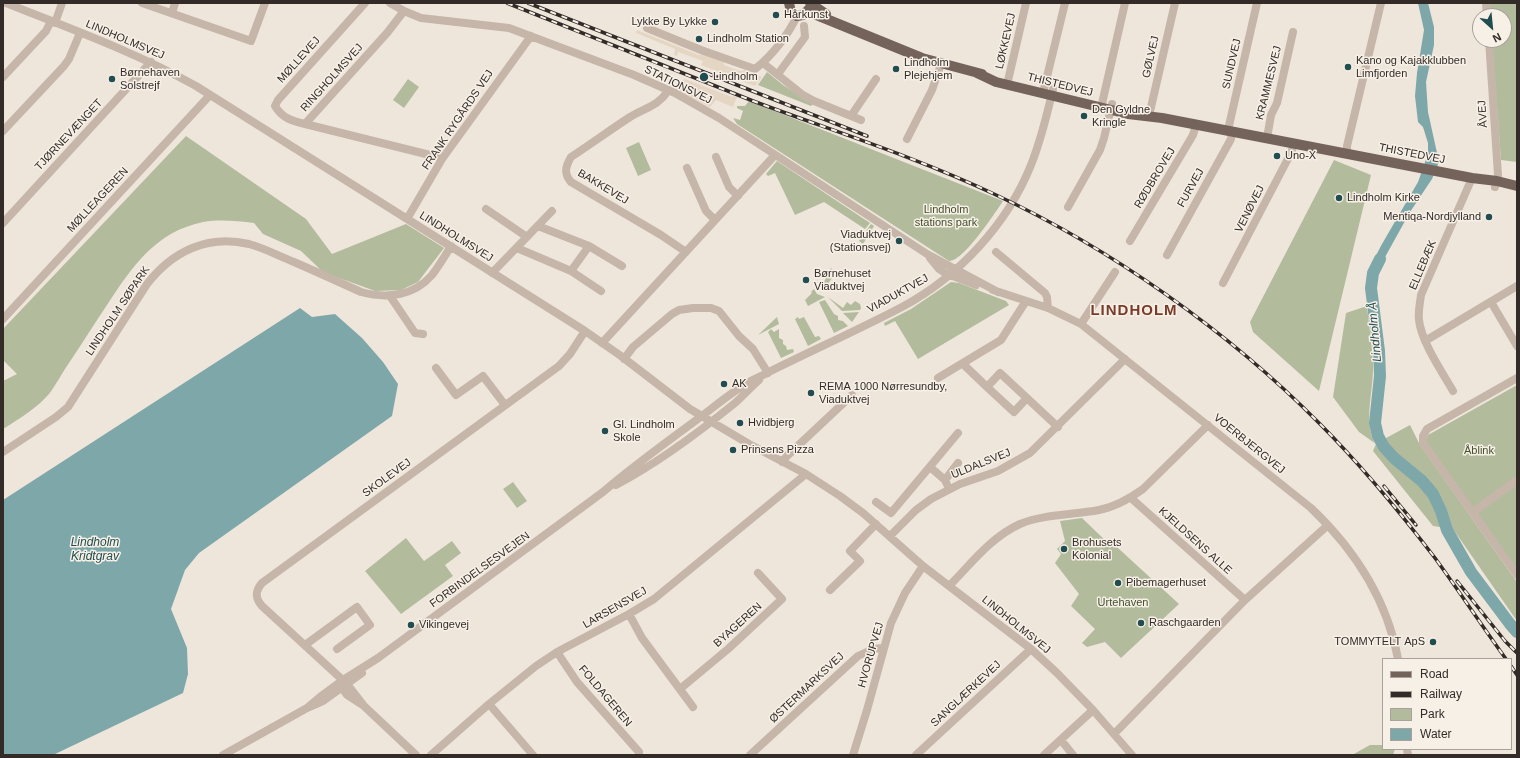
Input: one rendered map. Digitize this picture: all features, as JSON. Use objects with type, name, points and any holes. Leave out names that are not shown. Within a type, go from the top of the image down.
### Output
[{"type":"main road","name":"THISTEDVEJ","points":[[810,3],[846,27]]},
{"type":"main road","points":[[787,4],[791,12],[801,14],[810,7],[810,3]]},
{"type":"main road","name":"THISTEDVEJ","points":[[801,14],[814,14],[899,49],[941,64],[977,73],[996,82],[1008,82],[1048,91],[1106,106],[1128,114],[1149,115],[1446,172],[1496,184],[1517,186]]},
{"type":"main road","name":"THISTEDVEJ","points":[[1496,184],[1517,194]]},
{"type":"street","name":"LINDHOLMSVEJ","points":[[6,3],[151,62],[210,95],[585,331],[688,408],[749,444],[806,474],[840,496],[876,524],[923,566],[1031,649],[1093,710],[1132,755]]},
{"type":"street","points":[[3,78],[46,31],[53,22],[62,3]]},
{"type":"street","points":[[142,3],[251,41],[266,3]]},
{"type":"street","points":[[172,13],[175,3]]},
{"type":"street","name":"MØLLEVEJ","points":[[305,124],[292,121],[283,116],[278,112],[275,106],[278,100],[365,3]]},
{"type":"street","name":"STATIONSVEJ","points":[[390,3],[404,11],[428,19],[509,28],[634,75],[668,91],[704,109],[953,272]]},
{"type":"street","name":"LØKKEVEJ","points":[[1008,82],[1026,3]]},
{"type":"street","name":"VIADUKTVEJ","points":[[702,416],[749,382],[902,307],[934,287],[953,272],[977,248],[1004,215],[1021,186],[1038,148],[1065,3]]},
{"type":"street","points":[[1068,207],[1100,150],[1104,138],[1106,106],[1125,3]]},
{"type":"street","name":"GØLVEJ","points":[[1149,115],[1175,3]]},
{"type":"street","name":"SUNDVEJ","points":[[1230,131],[1257,3]]},
{"type":"street","points":[[1347,154],[1347,146],[1382,3]]},
{"type":"street","name":"RINGHOLMSVEJ","points":[[404,11],[387,34],[305,124],[434,156],[442,160]]},
{"type":"street","points":[[647,28],[701,50],[755,69],[763,62],[801,14]]},
{"type":"street","points":[[778,74],[805,37],[804,26]]},
{"type":"street","name":"KRAMMESVEJ","points":[[1267,138],[1293,32]]},
{"type":"street","points":[[3,131],[64,66],[69,59],[80,33]]},
{"type":"street","name":"FRANK RYGÅRDS VEJ","points":[[407,219],[442,160],[530,36]]},
{"type":"street","name":"ÅVEJ","points":[[1490,48],[1498,175],[1496,184]]},
{"type":"street","name":"TJØRNEVÆNGET","points":[[3,223],[151,62]]},
{"type":"street","points":[[763,62],[803,95],[860,120]]},
{"type":"street","points":[[907,139],[932,90],[941,64]]},
{"type":"street","points":[[851,116],[876,79]]},
{"type":"street","name":"BAKKEVEJ","points":[[668,91],[657,103],[632,116],[571,157],[567,164],[566,174],[571,182],[661,234],[686,252]]},
{"type":"street","name":"MØLLEAGEREN","points":[[3,320],[210,95]]},
{"type":"street","name":"RØDBROVEJ","points":[[1130,241],[1193,135],[1196,125]]},
{"type":"street","name":"FURVEJ","points":[[1167,255],[1231,139],[1230,131]]},
{"type":"street","name":"VENØVEJ","points":[[1223,283],[1292,151],[1293,143]]},
{"type":"street","points":[[602,343],[775,155]]},
{"type":"street","points":[[716,157],[729,187],[738,196]]},
{"type":"street","points":[[688,168],[706,211],[715,220]]},
{"type":"street","name":"ELLEBÆK","points":[[1453,392],[1425,341],[1419,320],[1418,308],[1421,295],[1472,178]]},
{"type":"street","points":[[486,208],[527,237]]},
{"type":"street","points":[[492,273],[552,211]]},
{"type":"street","points":[[538,226],[589,246],[622,266]]},
{"type":"street","name":"LINDHOLM SØPARK","points":[[3,452],[56,417],[68,407],[147,284],[158,270],[166,263],[188,249],[204,244],[225,242],[249,244],[362,292],[372,295],[390,296],[410,291],[426,281],[433,274],[451,246]]},
{"type":"street","points":[[571,271],[589,246]]},
{"type":"street","points":[[517,248],[571,271],[601,291]]},
{"type":"street","points":[[996,252],[1045,293],[1048,308]]},
{"type":"street","name":"VOERBJERGVEJ","points":[[953,272],[998,292],[1048,308],[1081,324],[1208,424],[1311,508],[1328,524],[1349,548],[1367,577],[1386,616],[1394,638],[1398,658]]},
{"type":"street","points":[[1081,324],[1115,272]]},
{"type":"street","points":[[1425,341],[1517,286]]},
{"type":"street","points":[[390,296],[415,333],[424,334]]},
{"type":"street","points":[[938,378],[1001,340],[1026,301]]},
{"type":"street","points":[[1491,302],[1517,346]]},
{"type":"street","points":[[624,359],[633,347],[672,314],[679,310],[711,308],[719,311],[738,336],[753,349],[768,373]]},
{"type":"street","name":"SKOLEVEJ","points":[[344,684],[305,645],[258,602],[257,592],[262,583],[559,366],[570,354],[585,331]]},
{"type":"street","name":"ULDALSVEJ","points":[[890,536],[916,510],[949,489],[998,472],[1030,453],[1126,359]]},
{"type":"street","points":[[963,364],[1014,412],[1027,398]]},
{"type":"street","points":[[436,368],[456,395],[483,376],[505,405]]},
{"type":"street","name":"VIADUKTVEJ","points":[[711,421],[768,373]]},
{"type":"street","points":[[987,387],[1000,373],[1058,427]]},
{"type":"street","points":[[1516,572],[1423,442],[1423,436],[1428,429],[1517,378]]},
{"type":"street","points":[[782,462],[852,395]]},
{"type":"street","name":"FORBINDELSESVEJEN","points":[[224,755],[306,708],[320,697],[344,684],[358,670],[369,665],[603,492],[628,471],[702,416]]},
{"type":"street","name":"FORBINDELSESVEJEN","points":[[603,492],[632,477],[658,460],[711,421]]},
{"type":"street","points":[[949,586],[994,540],[1014,527],[1039,519],[1099,510],[1131,498],[1143,489],[1208,424]]},
{"type":"street","name":"ULDALSVEJ","points":[[876,502],[891,513],[958,433]]},
{"type":"street","name":"ULDALSVEJ","points":[[945,480],[958,463]]},
{"type":"street","name":"ULDALSVEJ","points":[[930,467],[945,480],[949,489]]},
{"type":"street","name":"LARSENSVEJ","points":[[431,755],[489,704],[536,666],[557,652],[654,599],[806,474]]},
{"type":"street","points":[[1473,512],[1517,480]]},
{"type":"street","name":"KJELDSENS ALLE","points":[[1131,498],[1245,600]]},
{"type":"street","points":[[830,590],[860,561],[850,551],[876,524]]},
{"type":"street","points":[[1114,734],[1245,600],[1328,524]]},
{"type":"street","name":"HVORUPVEJ","points":[[853,755],[867,710],[883,648],[898,607],[905,593],[923,566]]},
{"type":"street","name":"BYAGEREN","points":[[680,689],[728,649],[782,599],[758,573]]},
{"type":"street","points":[[305,645],[357,607],[370,625],[337,649]]},
{"type":"street","points":[[629,614],[642,638],[693,707]]},
{"type":"street","name":"ØSTERMARKSVEJ","points":[[750,755],[858,656],[873,649],[883,648]]},
{"type":"street","name":"SANGLÆRKEVEJ","points":[[916,755],[1031,649]]},
{"type":"street","name":"FOLDAGEREN","points":[[557,652],[577,682],[639,752]]},
{"type":"street","points":[[344,684],[364,706],[416,755]]},
{"type":"street","points":[[489,704],[533,755]]},
{"type":"street","points":[[1044,755],[1093,710]]},
{"type":"street","points":[[1060,740],[1073,755]]},
{"type":"green space","points":[[1489,3],[1517,3],[1517,162],[1501,160],[1493,48],[1512,48],[1512,8],[1489,8]]},
{"type":"green space","points":[[767,72],[783,85],[813,104],[811,106],[758,85]]},
{"type":"green space","points":[[408,79],[419,87],[404,108],[393,100]]},
{"type":"green space","name":"Lindholm stations park","points":[[749,101],[1003,201],[970,246],[955,259],[949,261],[737,124],[733,118],[740,120],[743,111],[737,108],[737,106],[745,106]]},
{"type":"green space","points":[[186,136],[306,219],[332,254],[406,224],[444,248],[418,282],[401,290],[375,291],[323,272],[301,251],[263,234],[254,223],[216,221],[203,222],[186,227],[171,234],[146,253],[116,291],[49,394],[33,409],[3,429],[3,381],[17,374],[3,360],[3,329]]},
{"type":"green space","points":[[639,142],[651,170],[638,176],[626,148]]},
{"type":"green space","points":[[1334,160],[1371,175],[1319,391],[1253,332],[1250,322]]},
{"type":"green space","points":[[777,161],[870,223],[865,229],[824,202],[795,215],[775,173],[768,176],[766,174]]},
{"type":"green space","points":[[871,224],[874,226],[863,244],[859,241]]},
{"type":"green space","points":[[831,268],[836,272],[825,288],[822,286]]},
{"type":"green space","points":[[951,282],[959,283],[1006,301],[1009,305],[918,359],[895,321],[885,326],[884,323],[911,309]]},
{"type":"green space","points":[[814,289],[817,294],[825,297],[808,306],[805,300]]},
{"type":"green space","points":[[828,297],[843,308],[847,302],[851,305],[855,301],[860,304],[861,308],[860,310],[842,311]]},
{"type":"green space","points":[[825,300],[834,314],[838,316],[838,320],[843,321],[848,326],[834,333],[819,302]]},
{"type":"green space","points":[[1367,306],[1373,364],[1369,415],[1375,443],[1359,432],[1333,397],[1346,313]]},
{"type":"green space","points":[[859,312],[852,322],[843,313]]},
{"type":"green space","points":[[777,317],[779,324],[758,335]]},
{"type":"green space","points":[[798,317],[799,319],[804,317],[815,337],[819,336],[821,339],[808,346],[795,319]]},
{"type":"green space","points":[[771,329],[774,332],[779,329],[779,338],[783,340],[783,344],[786,346],[787,350],[793,349],[794,352],[781,358],[768,332]]},
{"type":"green space","name":"Åblink","points":[[1517,385],[1517,571],[1425,441],[1428,435]]},
{"type":"green space","points":[[1410,425],[1420,445],[1517,582],[1517,621],[1453,529],[1433,526],[1373,451],[1376,444]]},
{"type":"green space","points":[[513,482],[527,501],[517,508],[503,489]]},
{"type":"green space","name":"Urtehaven","points":[[1082,518],[1109,544],[1118,548],[1179,604],[1121,658],[1105,642],[1087,647],[1082,643],[1095,629],[1071,606],[1079,594],[1055,563],[1061,554],[1057,549],[1065,541],[1060,521]]},
{"type":"green space","points":[[406,538],[424,561],[452,541],[461,553],[445,565],[453,576],[401,614],[365,571]]},
{"type":"green space","points":[[1370,745],[1382,745],[1382,750],[1395,750],[1393,755],[1352,755]]},
{"type":"shaded area","points":[[637,30],[699,55],[702,54],[724,62],[724,65],[740,71],[745,70],[762,77],[755,86],[739,80],[701,65],[703,61],[678,52],[677,56],[674,55],[675,49],[636,33]]},
{"type":"shaded area","points":[[685,79],[732,97],[737,97],[733,107],[716,100],[710,107],[672,88]]},
{"type":"water","points":[[1418,3],[1428,3],[1434,27],[1434,45],[1426,82],[1428,112],[1439,162],[1432,179],[1410,212],[1379,268],[1373,273],[1369,274],[1372,263],[1382,244],[1418,182],[1428,154],[1428,143],[1423,127],[1418,122],[1415,96],[1424,30]]},
{"type":"water","name":"Lindholm Kridtgrav","points":[[300,308],[312,317],[335,314],[362,338],[383,362],[398,384],[392,416],[199,553],[185,570],[171,609],[187,648],[188,674],[183,693],[53,755],[3,755],[3,500]]},
{"type":"waterway","name":"Lindholm Å","points":[[1380,259],[1373,273],[1371,288],[1379,351],[1380,376],[1375,423],[1378,436],[1384,447],[1394,458],[1422,481],[1433,494],[1441,511],[1447,530],[1471,572],[1517,632]]},
{"type":"railway","points":[[507,3],[753,101],[935,168],[994,194],[1038,216],[1124,266],[1166,295],[1247,356],[1284,389],[1335,439],[1394,506],[1435,558],[1505,658]]},
{"type":"railway","points":[[528,3],[867,136]]},
{"type":"railway","points":[[1384,486],[1416,525]]},
{"type":"railway","points":[[1457,581],[1505,641],[1517,653]]},
{"type":"railway","points":[[1512,668],[1517,675]]},
{"type":"place","name":"Hårkunst","points":[[776,15]]},
{"type":"place","name":"Lykke By Lykke","points":[[715,22]]},
{"type":"place","name":"Lindholm Station","points":[[699,39]]},
{"type":"place","name":"Kano og Kajakklubben Limfjorden","points":[[1348,67]]},
{"type":"place","name":"Lindholm Plejehjem","points":[[896,69]]},
{"type":"place","name":"Lindholm","points":[[704,77]]},
{"type":"place","name":"Børnehaven Solstrejf","points":[[112,79]]},
{"type":"place","name":"Den Gyldne Kringle","points":[[1084,116]]},
{"type":"place","name":"Uno-X","points":[[1277,156]]},
{"type":"place","name":"Lindholm Kirke","points":[[1339,198]]},
{"type":"place","name":"Mentiqa-Nordjylland","points":[[1489,217]]},
{"type":"place","name":"Viaduktvej (Stationsvej)","points":[[899,241]]},
{"type":"place","name":"Børnehuset Viaduktvej","points":[[806,280]]},
{"type":"place","name":"AK","points":[[724,384]]},
{"type":"place","name":"REMA 1000 Nørresundby, Viaduktvej","points":[[811,393]]},
{"type":"place","name":"Hvidbjerg","points":[[740,423]]},
{"type":"place","name":"Gl. Lindholm Skole","points":[[605,431]]},
{"type":"place","name":"Prinsens Pizza","points":[[733,450]]},
{"type":"place","name":"Brohusets Kolonial","points":[[1064,549]]},
{"type":"place","name":"Pibemagerhuset","points":[[1118,583]]},
{"type":"place","name":"Raschgaarden","points":[[1141,623]]},
{"type":"place","name":"Vikingevej","points":[[411,625]]},
{"type":"place","name":"TOMMYTELT ApS","points":[[1433,642]]},
{"type":"district","name":"LINDHOLM","points":[[1134,311]]}]
